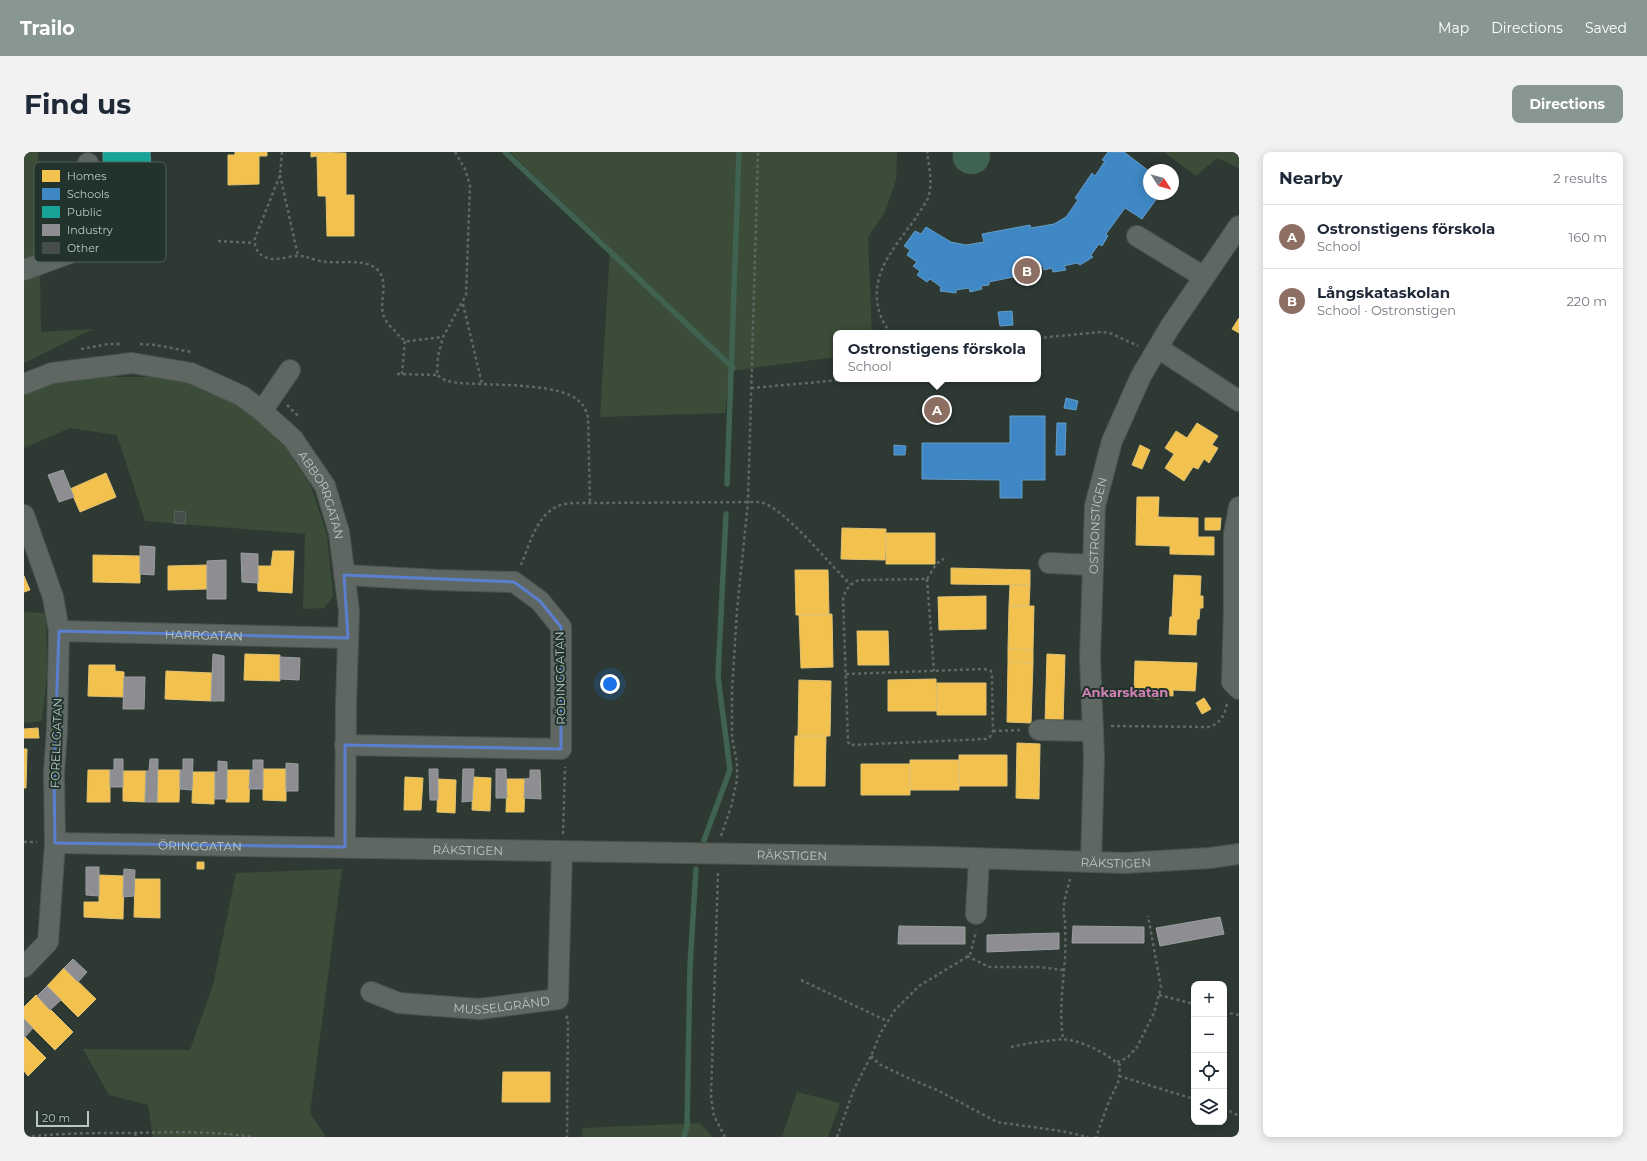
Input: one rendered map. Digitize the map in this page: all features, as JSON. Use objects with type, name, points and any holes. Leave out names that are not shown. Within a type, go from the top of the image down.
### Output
[{"type":"street","name":"OSTRONSTIGEN","points":[[1083,862],[1094,757],[1090,658],[1095,506],[1112,441],[1141,376],[1204,277],[1239,226]]},
{"type":"street","points":[[1137,236],[1204,277]]},
{"type":"street","points":[[24,270],[46,262]]},
{"type":"street","points":[[1158,348],[1239,401]]},
{"type":"street","name":"ABBORRGATAN","points":[[24,384],[52,372],[132,363],[191,373],[242,396],[262,410],[293,439],[325,486],[339,532],[349,611],[345,745],[345,847]]},
{"type":"street","points":[[262,410],[290,370]]},
{"type":"street","points":[[1235,685],[1234,534],[1239,507]]},
{"type":"street","name":"FORELLGATAN","points":[[24,515],[53,597],[59,631],[57,730],[54,773],[55,843],[48,942],[24,967]]},
{"type":"street","points":[[1049,563],[1092,565]]},
{"type":"street","points":[[344,575],[514,582]]},
{"type":"street","name":"RÖDINGGATAN","points":[[514,582],[540,601],[561,627],[561,749]]},
{"type":"street","name":"HARRGATAN","points":[[59,631],[348,638]]},
{"type":"street","points":[[1039,730],[1093,729]]},
{"type":"street","points":[[345,745],[561,749]]},
{"type":"street","name":"ÖRINGGATAN","points":[[55,843],[345,847]]},
{"type":"street","name":"RÄKSTIGEN","points":[[345,847],[1132,863],[1210,858],[1239,854]]},
{"type":"street","name":"MUSSELGRÄND","points":[[371,992],[399,1003],[479,1009],[558,999],[562,851]]},
{"type":"street","points":[[977,921],[979,859]]},
{"type":"path","points":[[282,152],[280,175],[259,226],[254,243],[258,254],[266,258],[306,256],[316,260],[371,265],[380,273],[385,283],[382,310],[384,318],[405,341],[402,374]]},
{"type":"path","points":[[436,375],[438,356],[443,337],[463,303],[466,295],[470,185],[465,169],[455,152]]},
{"type":"path","points":[[725,1137],[714,1116],[711,1097],[719,854],[721,837],[731,807],[737,780],[737,762],[732,738],[732,690],[737,610],[748,502],[758,152]]},
{"type":"path","points":[[890,330],[878,311],[876,297],[878,278],[889,256],[927,198],[931,182],[927,152]]},
{"type":"path","points":[[280,175],[298,256]]},
{"type":"path","points":[[218,241],[254,243]]},
{"type":"path","points":[[463,303],[482,384]]},
{"type":"path","points":[[1041,338],[1101,332],[1110,333],[1137,346],[1158,348]]},
{"type":"path","points":[[405,341],[443,337]]},
{"type":"path","points":[[397,374],[436,375],[453,383],[508,385],[559,391],[580,401],[588,417],[590,503]]},
{"type":"path","points":[[751,388],[833,381]]},
{"type":"path","points":[[514,582],[536,528],[550,511],[556,507],[590,503],[748,502],[767,503],[782,513],[850,584]]},
{"type":"path","points":[[934,671],[927,579],[936,564],[940,560],[944,559]]},
{"type":"path","points":[[846,674],[984,669],[991,671],[993,731],[990,737],[986,739],[850,745],[848,742],[843,597],[850,584],[859,580],[927,579]]},
{"type":"path","points":[[1093,729],[1210,727],[1217,724],[1222,718],[1235,685]]},
{"type":"path","points":[[993,731],[1039,730]]},
{"type":"path","points":[[561,749],[565,760],[562,851]]},
{"type":"path","points":[[1063,1040],[1061,1029],[1065,957],[1065,903],[1083,862]]},
{"type":"path","points":[[1117,1062],[1127,1058],[1137,1047],[1154,1013],[1161,987],[1148,916]]},
{"type":"path","points":[[837,1137],[854,1089],[887,1021],[895,1010],[919,986],[970,955],[977,921]]},
{"type":"path","points":[[967,956],[989,967],[1064,970]]},
{"type":"path","points":[[801,980],[887,1021]]},
{"type":"path","points":[[1159,995],[1191,1003]]},
{"type":"path","points":[[558,999],[568,1019],[567,1137]]},
{"type":"path","points":[[1227,1012],[1239,1014]]},
{"type":"path","points":[[1011,1047],[1030,1042],[1063,1040],[1075,1041],[1094,1047],[1120,1065],[1119,1080],[1108,1104],[1096,1137]]},
{"type":"path","points":[[871,1056],[879,1064],[939,1091],[997,1122],[1061,1131],[1088,1137]]},
{"type":"path","points":[[1119,1076],[1191,1098]]},
{"type":"path","points":[[1227,1110],[1239,1116]]},
{"type":"path","points":[[26,1137],[61,1134],[205,1132],[253,1137]]},
{"type":"path","points":[[135,1133],[136,1137]]},
{"type":"highlighted area","points":[[344,575],[514,582],[540,601],[561,627],[561,749],[345,745],[345,847],[55,843],[54,773],[59,631],[348,638]]},
{"type":"shaded area","points":[[24,152],[38,152],[38,162],[34,162],[34,262],[40,262],[41,332],[93,329],[24,363]]},
{"type":"shaded area","points":[[510,152],[897,152],[896,180],[885,212],[868,237],[872,330],[833,330],[833,357],[730,371],[725,413],[600,417],[610,248]]},
{"type":"shaded area","points":[[953,152],[990,152],[989,162],[984,169],[978,173],[970,174],[957,168],[953,161]]},
{"type":"shaded area","points":[[1164,152],[1239,152],[1239,168],[1217,158],[1196,176]]},
{"type":"shaded area","points":[[72,377],[184,377],[241,405],[286,448],[311,486],[327,535],[333,596],[324,608],[303,609],[305,534],[145,521],[117,435],[70,428],[24,448],[24,390]]},
{"type":"shaded area","points":[[24,612],[46,613],[47,674],[42,721],[24,723]]},
{"type":"shaded area","points":[[342,869],[310,1113],[326,1137],[153,1137],[148,1105],[109,1095],[83,1049],[190,1050],[213,985],[236,873]]},
{"type":"shaded area","points":[[797,1092],[840,1103],[828,1137],[782,1137]]},
{"type":"shaded area","points":[[700,1123],[713,1137],[582,1137],[583,1128]]},
{"type":"building: Homes","points":[[235,152],[267,152],[267,156],[259,156],[259,184],[228,185],[228,155],[235,155]]},
{"type":"building: Homes","points":[[311,152],[346,153],[346,195],[354,195],[354,236],[327,236],[326,196],[318,196],[317,156],[311,157]]},
{"type":"building: Homes","points":[[1239,318],[1239,333],[1232,329]]},
{"type":"building: Homes","points":[[1197,423],[1218,436],[1212,445],[1218,448],[1209,463],[1204,459],[1198,469],[1193,467],[1184,481],[1165,468],[1174,454],[1165,448],[1176,431],[1187,438]]},
{"type":"building: Homes","points":[[1140,445],[1150,450],[1142,469],[1132,465]]},
{"type":"building: Homes","points":[[106,473],[116,497],[80,512],[70,489]]},
{"type":"building: Homes","points":[[1137,497],[1159,497],[1158,517],[1198,518],[1198,537],[1214,537],[1214,555],[1170,554],[1170,546],[1136,545]]},
{"type":"building: Homes","points":[[1205,518],[1221,518],[1220,530],[1205,530]]},
{"type":"building: Homes","points":[[842,528],[886,529],[885,560],[841,559]]},
{"type":"building: Homes","points":[[886,533],[935,533],[935,564],[886,564]]},
{"type":"building: Homes","points":[[273,551],[294,551],[292,593],[258,591],[257,566],[271,566]]},
{"type":"building: Homes","points":[[93,555],[140,556],[140,583],[93,582]]},
{"type":"building: Homes","points":[[207,565],[207,589],[168,590],[168,566]]},
{"type":"building: Homes","points":[[951,568],[1030,570],[1030,585],[951,584]]},
{"type":"building: Homes","points":[[795,570],[828,570],[829,615],[796,615]]},
{"type":"building: Homes","points":[[1174,575],[1201,576],[1200,596],[1203,596],[1203,608],[1200,608],[1199,619],[1197,619],[1196,635],[1169,634],[1170,617],[1172,617]]},
{"type":"building: Homes","points":[[24,576],[30,590],[24,592]]},
{"type":"building: Homes","points":[[1010,585],[1030,585],[1029,606],[1009,606]]},
{"type":"building: Homes","points":[[986,596],[986,629],[939,630],[938,597]]},
{"type":"building: Homes","points":[[1009,606],[1034,606],[1033,650],[1008,649]]},
{"type":"building: Homes","points":[[832,614],[833,667],[801,668],[799,615]]},
{"type":"building: Homes","points":[[857,631],[888,631],[889,665],[858,665]]},
{"type":"building: Homes","points":[[1008,649],[1033,650],[1033,663],[1008,662]]},
{"type":"building: Homes","points":[[245,654],[280,655],[280,681],[244,680]]},
{"type":"building: Homes","points":[[1047,654],[1065,655],[1063,724],[1045,724]]},
{"type":"building: Homes","points":[[1135,661],[1197,663],[1195,691],[1173,690],[1173,696],[1160,695],[1159,699],[1148,698],[1148,695],[1134,695]]},
{"type":"building: Homes","points":[[1008,662],[1033,663],[1031,723],[1007,722]]},
{"type":"building: Homes","points":[[89,665],[115,665],[115,671],[124,672],[124,697],[88,696]]},
{"type":"building: Homes","points":[[166,671],[212,673],[211,701],[165,699]]},
{"type":"building: Homes","points":[[936,679],[937,711],[888,711],[888,680]]},
{"type":"building: Homes","points":[[799,680],[831,681],[830,736],[798,736]]},
{"type":"building: Homes","points":[[937,683],[986,683],[986,715],[937,715]]},
{"type":"building: Homes","points":[[1204,698],[1211,709],[1202,714],[1196,703]]},
{"type":"building: Homes","points":[[38,728],[39,738],[24,738],[24,729]]},
{"type":"building: Homes","points":[[795,736],[826,736],[825,786],[794,786]]},
{"type":"building: Homes","points":[[1017,743],[1040,744],[1039,799],[1016,798]]},
{"type":"building: Homes","points":[[24,749],[27,749],[26,788],[24,788]]},
{"type":"building: Homes","points":[[959,755],[1007,755],[1007,786],[959,786]]},
{"type":"building: Homes","points":[[910,760],[959,760],[959,790],[910,790]]},
{"type":"building: Homes","points":[[861,764],[910,764],[910,795],[861,795]]},
{"type":"building: Homes","points":[[263,769],[286,769],[286,801],[263,800]]},
{"type":"building: Homes","points":[[88,770],[110,770],[110,802],[87,802]]},
{"type":"building: Homes","points":[[157,770],[180,770],[179,802],[157,802]]},
{"type":"building: Homes","points":[[227,770],[250,770],[249,802],[226,802]]},
{"type":"building: Homes","points":[[123,771],[146,771],[145,802],[123,801]]},
{"type":"building: Homes","points":[[193,772],[215,772],[214,804],[192,803]]},
{"type":"building: Homes","points":[[405,777],[423,778],[421,810],[404,810]]},
{"type":"building: Homes","points":[[473,777],[491,778],[490,811],[472,810]]},
{"type":"building: Homes","points":[[438,779],[456,780],[455,813],[437,812]]},
{"type":"building: Homes","points":[[507,779],[525,779],[524,812],[506,812]]},
{"type":"building: Homes","points":[[197,862],[204,862],[204,869],[197,869]]},
{"type":"building: Homes","points":[[99,875],[124,876],[123,919],[84,917],[84,902],[99,902]]},
{"type":"building: Homes","points":[[135,879],[160,879],[160,918],[134,917]]},
{"type":"building: Homes","points":[[64,968],[96,999],[78,1017],[47,986]]},
{"type":"building: Homes","points":[[36,995],[73,1032],[55,1050],[24,1019],[24,1007]]},
{"type":"building: Homes","points":[[24,1036],[46,1058],[28,1076],[24,1071]]},
{"type":"building: Homes","points":[[503,1072],[550,1072],[550,1102],[502,1102]]},
{"type":"building: Schools","points":[[1108,152],[1124,152],[1143,166],[1143,200],[1156,200],[1142,219],[1125,208],[1106,234],[1108,236],[1102,246],[1099,244],[1091,255],[1093,257],[1080,265],[1077,263],[1064,266],[1066,270],[1053,272],[1052,268],[1044,270],[1043,266],[1036,268],[1037,272],[989,282],[989,285],[981,286],[982,289],[970,292],[969,288],[956,290],[956,293],[940,291],[941,287],[930,279],[927,282],[917,275],[920,271],[913,266],[917,262],[907,255],[910,250],[904,246],[915,231],[921,234],[926,227],[951,242],[966,245],[984,242],[982,234],[1030,225],[1031,228],[1054,224],[1066,217],[1078,200],[1075,198],[1092,173],[1095,176],[1105,161],[1102,160]]},
{"type":"building: Schools","points":[[1012,311],[1013,325],[1000,326],[998,312]]},
{"type":"building: Schools","points":[[1066,398],[1078,401],[1076,410],[1064,408]]},
{"type":"building: Schools","points":[[1010,416],[1045,416],[1045,480],[1022,480],[1022,498],[1000,498],[1000,480],[922,479],[922,443],[1010,443]]},
{"type":"building: Schools","points":[[1057,423],[1066,423],[1065,455],[1056,455]]},
{"type":"building: Schools","points":[[894,445],[906,446],[905,455],[894,455]]},
{"type":"building: Public","points":[[103,152],[150,152],[150,162],[103,162]]},
{"type":"building: Industry","points":[[63,470],[74,497],[59,502],[48,475]]},
{"type":"building: Industry","points":[[140,546],[155,547],[154,575],[140,574]]},
{"type":"building: Industry","points":[[241,553],[258,554],[258,583],[242,582]]},
{"type":"building: Industry","points":[[226,560],[226,599],[207,599],[207,561]]},
{"type":"building: Industry","points":[[213,654],[224,656],[224,701],[211,701]]},
{"type":"building: Industry","points":[[280,657],[300,658],[299,680],[280,679]]},
{"type":"building: Industry","points":[[124,677],[145,677],[144,709],[123,709]]},
{"type":"building: Industry","points":[[114,759],[123,759],[123,787],[110,787],[110,770],[114,770]]},
{"type":"building: Industry","points":[[150,759],[158,759],[157,802],[145,802],[146,771],[149,771]]},
{"type":"building: Industry","points":[[183,759],[193,759],[192,790],[180,789],[180,770],[183,770]]},
{"type":"building: Industry","points":[[253,760],[263,760],[263,789],[249,789],[250,770],[253,770]]},
{"type":"building: Industry","points":[[218,761],[227,762],[227,799],[215,799],[215,772],[218,772]]},
{"type":"building: Industry","points":[[286,763],[298,764],[298,791],[286,791]]},
{"type":"building: Industry","points":[[429,769],[438,769],[438,800],[430,800]]},
{"type":"building: Industry","points":[[463,769],[474,769],[472,801],[462,802]]},
{"type":"building: Industry","points":[[496,769],[506,769],[507,798],[496,798]]},
{"type":"building: Industry","points":[[530,770],[540,770],[541,799],[524,798],[525,779],[530,778]]},
{"type":"building: Industry","points":[[86,867],[99,867],[99,896],[86,895]]},
{"type":"building: Industry","points":[[124,869],[135,870],[134,896],[123,897]]},
{"type":"building: Industry","points":[[1220,917],[1224,934],[1160,946],[1156,928]]},
{"type":"building: Industry","points":[[899,926],[965,927],[965,944],[898,944]]},
{"type":"building: Industry","points":[[1073,926],[1144,927],[1144,943],[1072,943]]},
{"type":"building: Industry","points":[[1059,933],[1059,949],[987,952],[987,935]]},
{"type":"building: Industry","points":[[73,959],[87,972],[78,982],[64,968]]},
{"type":"building: Industry","points":[[47,986],[61,1000],[50,1010],[37,996]]},
{"type":"building: Industry","points":[[24,1019],[33,1028],[25,1037],[24,1036]]},
{"type":"building: Other","points":[[175,511],[186,512],[185,524],[174,523]]},
{"type":"waterway","points":[[505,152],[733,368]]},
{"type":"waterway","points":[[727,484],[739,152]]},
{"type":"waterway","points":[[704,840],[730,770],[718,676],[726,514]]},
{"type":"waterway","points":[[684,1137],[687,1126],[690,966],[696,869]]},
{"type":"place","name":"Långskataskolan","points":[[1027,271]]},
{"type":"place","name":"Ostronstigens förskola","points":[[937,410]]},
{"type":"district","name":"Ankarskatan","points":[[1125,692]]}]
